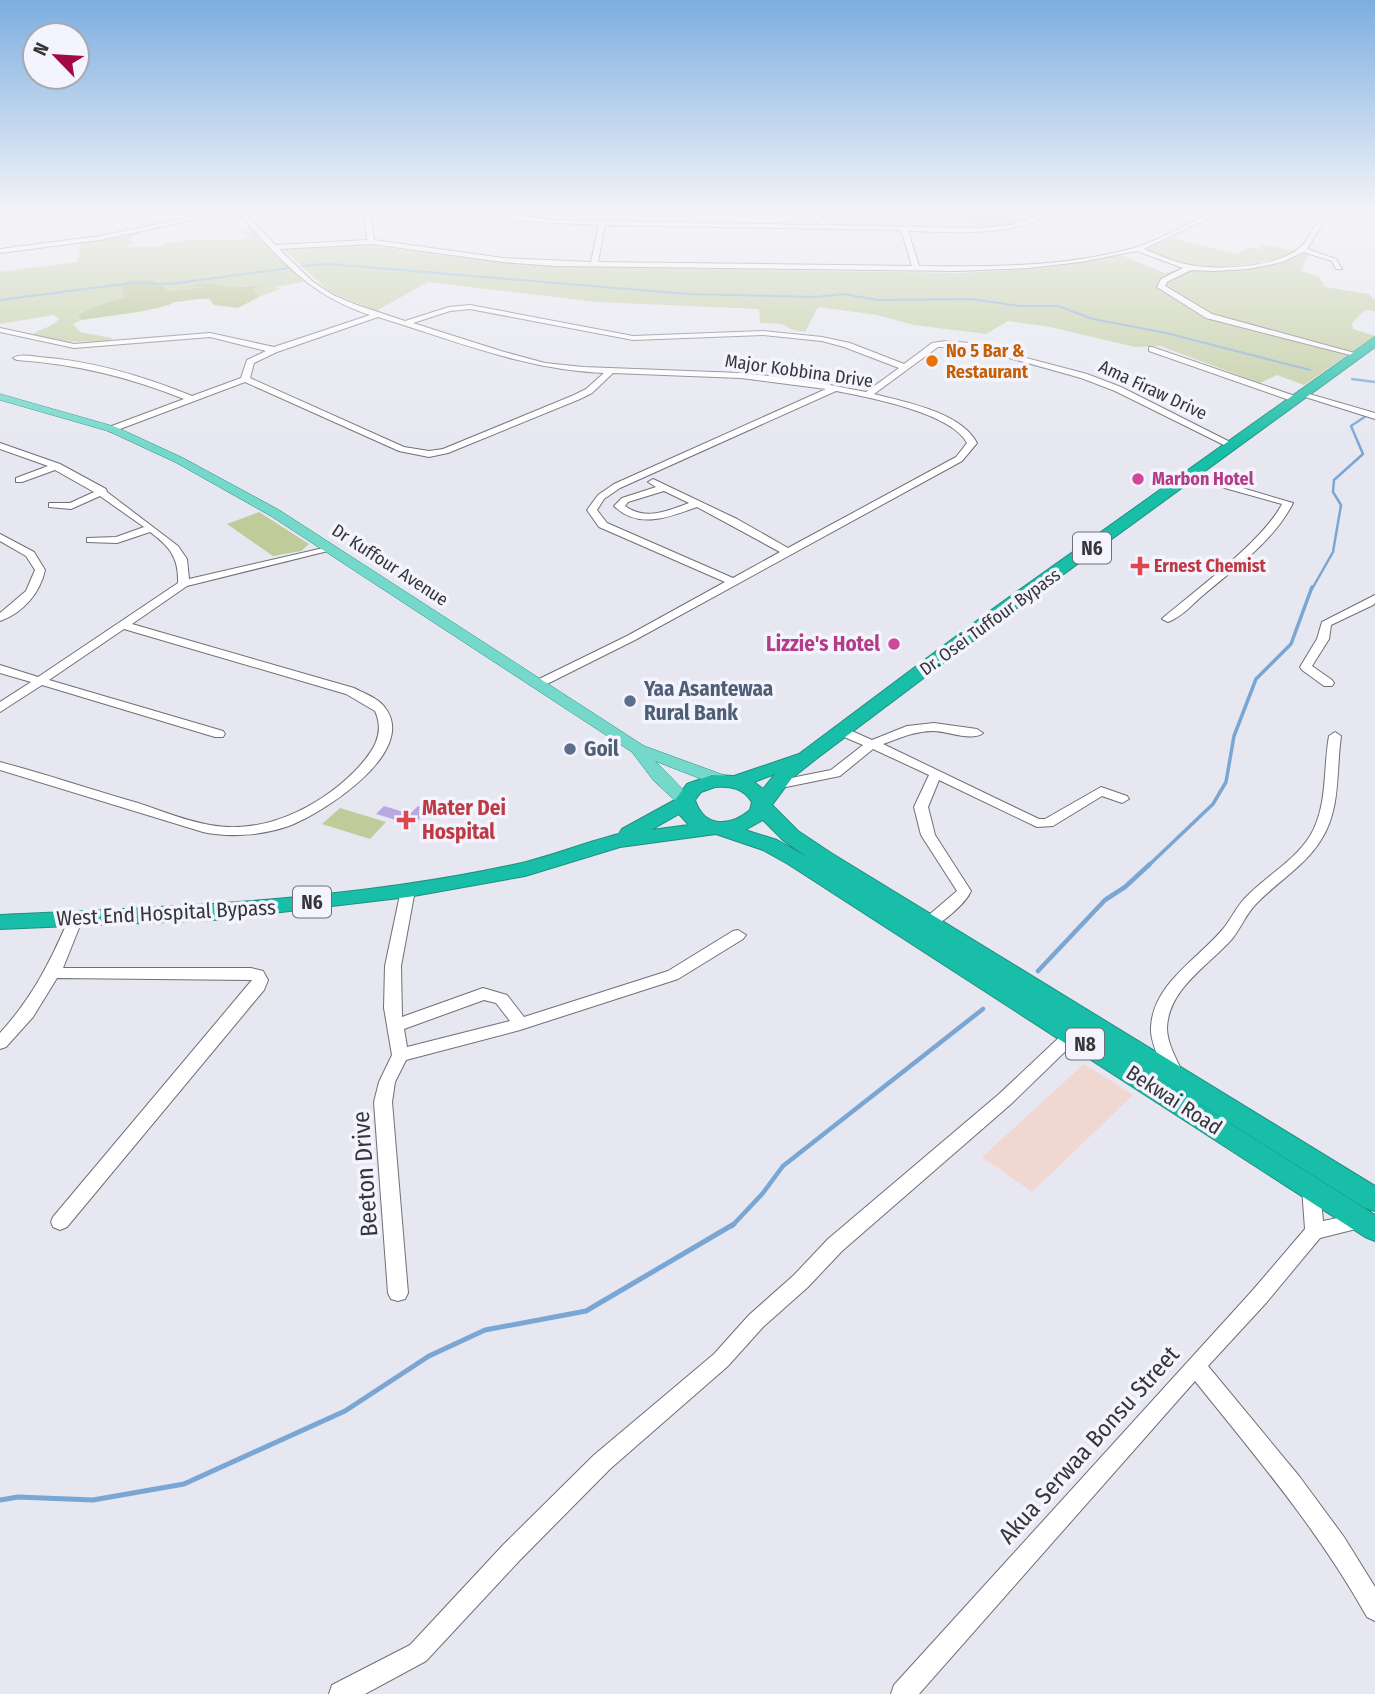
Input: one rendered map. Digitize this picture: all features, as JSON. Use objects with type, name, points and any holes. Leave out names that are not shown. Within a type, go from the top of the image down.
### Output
[{"type":"highway","name":"Dr. Osei Tuffour Bypass","points":[[762,806],[785,774],[805,757],[996,615],[1192,476],[1375,341]]},
{"type":"highway","name":"Dr. Osei Tuffour Bypass","points":[[729,781],[805,757]]},
{"type":"highway","points":[[628,839],[721,838],[793,847],[780,799],[786,783],[805,757]]},
{"type":"highway","points":[[729,781],[749,787],[758,794],[762,806]]},
{"type":"highway","name":"N6","points":[[685,802],[694,788],[729,781]]},
{"type":"highway","points":[[685,802],[686,811],[693,819],[718,828]]},
{"type":"highway","name":"West End Hospital Bypass","points":[[628,839],[685,802]]},
{"type":"highway","name":"N6","points":[[718,828],[743,825],[759,814],[762,806]]},
{"type":"highway","name":"N8","points":[[762,806],[793,847]]},
{"type":"highway","name":"West End Hospital Bypass","points":[[0,922],[213,913],[408,890],[524,869],[628,839],[718,828]]},
{"type":"highway","name":"N8","points":[[718,828],[770,845],[793,847]]},
{"type":"highway","name":"Bekwai Road","points":[[793,847],[824,858],[1177,1079],[1371,1217]]},
{"type":"highway","name":"Bekwai Road","points":[[793,847],[1072,1035],[1311,1188],[1371,1217]]},
{"type":"main road","name":"Dr Kuffour Avenue","points":[[0,397],[112,429],[227,486],[275,513],[638,749]]},
{"type":"main road","points":[[638,749],[729,781]]},
{"type":"main road","points":[[638,749],[660,778],[685,802]]},
{"type":"street","name":"Major Kobbina Drive","points":[[322,291],[378,315],[528,361],[570,369],[748,377],[867,395],[947,421],[964,430],[972,443],[959,459],[789,553],[539,684]]},
{"type":"street","points":[[1167,291],[1200,313],[1358,355]]},
{"type":"street","points":[[405,323],[449,309],[470,307],[642,339],[686,334],[776,333],[838,342],[905,367]]},
{"type":"street","points":[[245,379],[250,362],[274,350],[378,315]]},
{"type":"street","points":[[0,330],[64,345],[105,344],[201,334],[274,350]]},
{"type":"street","name":"Ama Firaw Drive","points":[[867,395],[935,345],[970,345],[1102,382],[1233,446]]},
{"type":"street","points":[[1152,349],[1298,396],[1375,416]]},
{"type":"street","points":[[17,358],[73,361],[96,366],[145,380],[192,399]]},
{"type":"street","points":[[112,429],[245,379],[402,449],[429,454],[445,451],[577,397],[589,391],[611,371]]},
{"type":"street","points":[[734,582],[604,526],[592,510],[593,506],[617,486],[834,388]]},
{"type":"street","points":[[1,447],[57,466],[103,491],[151,528],[179,554],[183,566],[183,584]]},
{"type":"street","points":[[19,480],[57,466]]},
{"type":"street","points":[[1168,619],[1250,548],[1279,518],[1287,503],[1192,476]]},
{"type":"street","points":[[653,482],[789,553]]},
{"type":"street","points":[[664,488],[625,500],[619,506],[634,516],[645,519],[657,518],[696,504]]},
{"type":"street","points":[[53,505],[71,506],[103,491]]},
{"type":"street","points":[[91,540],[117,540],[151,528]]},
{"type":"street","points":[[0,618],[19,607],[32,593],[38,584],[40,570],[30,554],[1,538]]},
{"type":"street","points":[[0,708],[183,584],[328,548]]},
{"type":"street","points":[[1328,683],[1306,667],[1323,639],[1326,624],[1339,615],[1361,609],[1375,598]]},
{"type":"street","points":[[0,766],[208,829],[242,830],[281,823],[301,815],[354,779],[383,747],[386,732],[382,712],[350,691],[123,625]]},
{"type":"street","points":[[0,670],[219,734]]},
{"type":"street","points":[[786,783],[835,773],[872,744],[911,729],[934,727],[976,733]]},
{"type":"street","points":[[841,730],[1037,823],[1048,823],[1101,791],[1122,799]]},
{"type":"street","points":[[1177,1079],[1159,1034],[1158,1025],[1166,1006],[1182,981],[1228,932],[1243,908],[1314,840],[1330,807],[1335,736]]},
{"type":"street","points":[[928,924],[962,896],[964,891],[928,835],[922,807],[936,773]]},
{"type":"street","points":[[408,890],[393,959],[392,1008],[400,1055],[520,1024],[673,975],[738,935]]},
{"type":"street","points":[[0,1042],[28,1014],[55,973],[76,918]]},
{"type":"street","points":[[55,973],[251,973],[258,975],[260,980],[258,986],[60,1223]]},
{"type":"street","points":[[395,1026],[491,993],[503,999],[520,1024]]},
{"type":"street","points":[[341,1694],[418,1653],[512,1552],[602,1462],[721,1360],[756,1321],[802,1282],[835,1245],[1005,1099],[1072,1035]]},
{"type":"street","name":"Beeton Drive","points":[[398,1293],[383,1102],[387,1082],[400,1055]]},
{"type":"street","points":[[1311,1188],[1314,1231],[1371,1217]]},
{"type":"street","name":"Akua Serwaa Bonsu Street","points":[[903,1694],[1259,1297],[1314,1231]]},
{"type":"street","points":[[1195,1366],[1353,1567],[1375,1609]]},
{"type":"shaded area","points":[[1084,1064],[1133,1095],[1032,1192],[982,1157]]},
{"type":"green space","points":[[0,291],[135,291],[90,308],[79,316],[82,320],[73,324],[80,332],[112,338],[110,341],[60,342],[34,336],[33,334],[59,319],[53,315],[0,324]]},
{"type":"green space","points":[[123,291],[255,291],[259,297],[238,308],[214,305],[209,299],[199,299],[82,320],[78,316],[90,308],[125,297]]},
{"type":"green space","points":[[255,291],[275,291],[259,297]]},
{"type":"green space","points":[[329,291],[412,291],[376,311]]},
{"type":"green space","points":[[505,291],[1350,291],[1369,294],[1375,300],[1375,311],[1365,310],[1352,323],[1353,329],[1375,336],[1304,385],[1277,375],[1260,383],[1160,346],[1135,347],[1050,327],[1008,321],[986,334],[914,325],[877,315],[818,307],[805,332],[782,324],[760,323],[759,309],[597,302]]},
{"type":"green space","points":[[259,512],[309,544],[301,551],[273,556],[227,524]]},
{"type":"green space","points":[[340,808],[386,822],[370,839],[322,824]]},
{"type":"building","name":"Mater Dei Hospital","points":[[384,806],[410,814],[418,806],[428,810],[413,825],[376,814]]},
{"type":"waterway","points":[[0,300],[69,291]]},
{"type":"waterway","points":[[653,291],[816,297],[843,294],[878,300],[971,299],[1019,306],[1058,306],[1093,319],[1166,333],[1310,370]]},
{"type":"waterway","points":[[1352,379],[1375,382]]},
{"type":"waterway","points":[[1312,589],[1333,552],[1341,505],[1333,492],[1334,480],[1363,454],[1351,426],[1366,416]]},
{"type":"waterway","points":[[1148,866],[1213,804],[1226,782],[1234,736],[1256,679],[1291,644],[1312,587]]},
{"type":"waterway","points":[[1038,971],[1105,900],[1125,887],[1150,864]]},
{"type":"waterway","points":[[734,1224],[763,1193],[783,1166],[983,1009]]},
{"type":"waterway","points":[[0,1500],[18,1497],[93,1500],[184,1484],[345,1411],[429,1356],[485,1330],[586,1311],[734,1224]]},
{"type":"place","name":"No 5 Bar & Restaurant","points":[[932,361]]},
{"type":"place","name":"Marbon Hotel","points":[[1138,479]]},
{"type":"place","name":"Ernest Chemist","points":[[1140,566]]},
{"type":"place","name":"Lizzie's Hotel","points":[[894,644]]},
{"type":"place","name":"Yaa Asantewaa Rural Bank","points":[[630,701]]},
{"type":"place","name":"Goil","points":[[570,749]]},
{"type":"place","name":"Mater Dei Hospital","points":[[406,820]]}]
